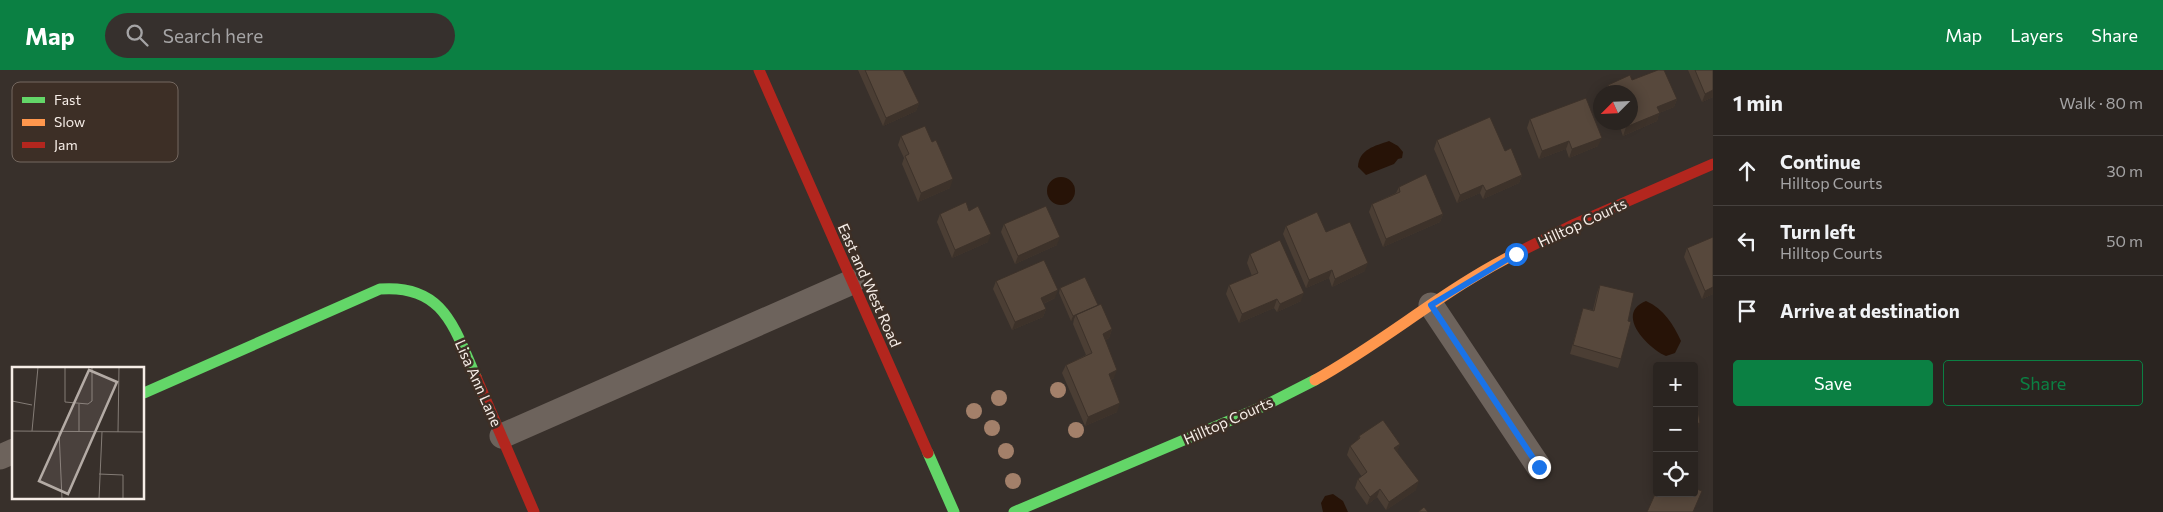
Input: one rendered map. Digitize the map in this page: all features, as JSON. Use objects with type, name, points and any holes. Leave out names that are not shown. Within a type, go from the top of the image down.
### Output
[{"type":"street","name":"East and West Road","points":[[759,70],[954,512]]},
{"type":"street","name":"Hilltop Courts","points":[[1014,512],[1273,402],[1368,349],[1431,305],[1516,254],[1575,224],[1713,164]]},
{"type":"street","name":"Lisa Ann Lane","points":[[145,393],[380,289],[398,287],[418,291],[436,302],[450,318],[502,436],[852,282]]},
{"type":"street","points":[[1431,305],[1539,467]]},
{"type":"street","points":[[502,436],[534,512]]},
{"type":"street","points":[[0,457],[12,452]]},
{"type":"shaded area","points":[[1389,141],[1398,146],[1403,152],[1402,158],[1398,159],[1394,164],[1366,175],[1358,167],[1361,156],[1369,149]]},
{"type":"shaded area","points":[[1061,177],[1071,181],[1075,191],[1071,201],[1061,205],[1051,201],[1047,191],[1051,181]]},
{"type":"shaded area","points":[[1646,301],[1658,308],[1675,329],[1681,341],[1675,353],[1666,356],[1659,352],[1643,339],[1637,330],[1633,314],[1637,307]]},
{"type":"shaded area","points":[[1333,494],[1343,501],[1348,512],[1323,512],[1321,503],[1325,496]]},
{"type":"building","points":[[865,70],[903,70],[919,103],[886,118]]},
{"type":"building","points":[[1658,70],[1664,70],[1677,99],[1657,107],[1660,113],[1638,122],[1638,85],[1608,85],[1630,75],[1632,80]]},
{"type":"building","points":[[1695,70],[1713,70],[1713,90],[1705,94]]},
{"type":"building","points":[[1586,98],[1593,116],[1593,130],[1599,130],[1602,138],[1572,149],[1569,141],[1542,151],[1530,119]]},
{"type":"building","points":[[1490,117],[1505,151],[1511,148],[1522,175],[1486,191],[1483,185],[1460,195],[1437,140]]},
{"type":"building","points":[[925,126],[932,142],[936,140],[953,179],[921,193],[905,156],[909,154],[901,136]]},
{"type":"building","points":[[1426,174],[1443,214],[1386,239],[1372,204],[1400,192],[1399,187]]},
{"type":"building","points":[[966,202],[969,211],[978,206],[991,234],[955,250],[940,214]]},
{"type":"building","points":[[1046,206],[1060,237],[1018,256],[1004,224]]},
{"type":"building","points":[[1317,212],[1326,232],[1350,222],[1368,263],[1335,279],[1332,270],[1309,280],[1286,226]]},
{"type":"building","points":[[1713,237],[1713,287],[1705,291],[1687,248]]},
{"type":"building","points":[[1280,240],[1304,293],[1280,304],[1277,299],[1242,314],[1229,285],[1258,273],[1250,254]]},
{"type":"building","points":[[1044,260],[1058,290],[1041,298],[1046,309],[1015,322],[996,281]]},
{"type":"building","points":[[1085,277],[1098,305],[1073,316],[1060,288]]},
{"type":"building","points":[[1600,285],[1634,293],[1628,321],[1631,322],[1621,359],[1573,345],[1583,308],[1594,311]]},
{"type":"building","points":[[1101,304],[1112,329],[1103,334],[1117,370],[1109,374],[1120,403],[1088,417],[1066,365],[1092,353],[1076,315]]},
{"type":"building","points":[[1383,420],[1400,444],[1394,448],[1419,481],[1389,502],[1380,489],[1370,497],[1358,479],[1367,472],[1350,446],[1360,438],[1359,436]]},
{"type":"building","points":[[1698,490],[1702,491],[1693,512],[1647,512],[1654,497],[1698,497]]},
{"type":"building","points":[[1424,507],[1428,512],[1418,512]]},
{"type":"traffic: fast","points":[[145,393],[380,289],[402,289],[419,294],[433,302],[453,326],[476,377]]},
{"type":"traffic: fast","points":[[1014,512],[1264,406],[1315,380]]},
{"type":"traffic: fast","points":[[928,453],[954,512]]},
{"type":"traffic: slow","points":[[1315,380],[1341,365],[1468,280],[1521,251]]},
{"type":"traffic: jam","points":[[759,70],[928,453]]},
{"type":"traffic: jam","points":[[1521,251],[1575,224],[1713,164]]},
{"type":"traffic: jam","points":[[476,377],[534,512]]},
{"type":"route","points":[[1516,254],[1458,287],[1431,305],[1539,467]]}]
